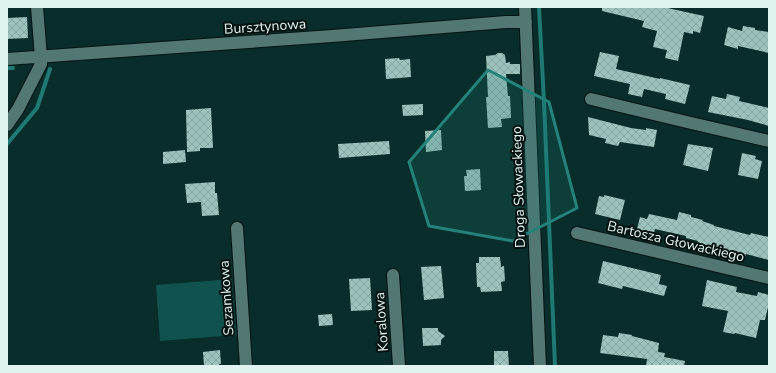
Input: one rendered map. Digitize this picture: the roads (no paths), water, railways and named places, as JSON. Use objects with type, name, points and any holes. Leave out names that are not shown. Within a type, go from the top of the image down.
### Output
[{"type":"street","points":[[7,125],[18,109],[41,64],[37,7]]},
{"type":"street","name":"Droga Słowackiego","points":[[525,7],[540,366]]},
{"type":"street","name":"Bursztynowa","points":[[7,59],[325,37],[506,22],[526,22]]},
{"type":"street","points":[[591,99],[769,141]]},
{"type":"street","name":"Sezamkowa","points":[[237,228],[246,366]]},
{"type":"street","name":"Bartosza Głowackiego","points":[[577,233],[769,278]]},
{"type":"street","name":"Koralowa","points":[[393,275],[399,366]]},
{"type":"waterway","points":[[539,7],[555,366]]},
{"type":"waterway","points":[[7,68],[13,68]]},
{"type":"waterway","points":[[7,144],[37,108],[50,69]]}]
